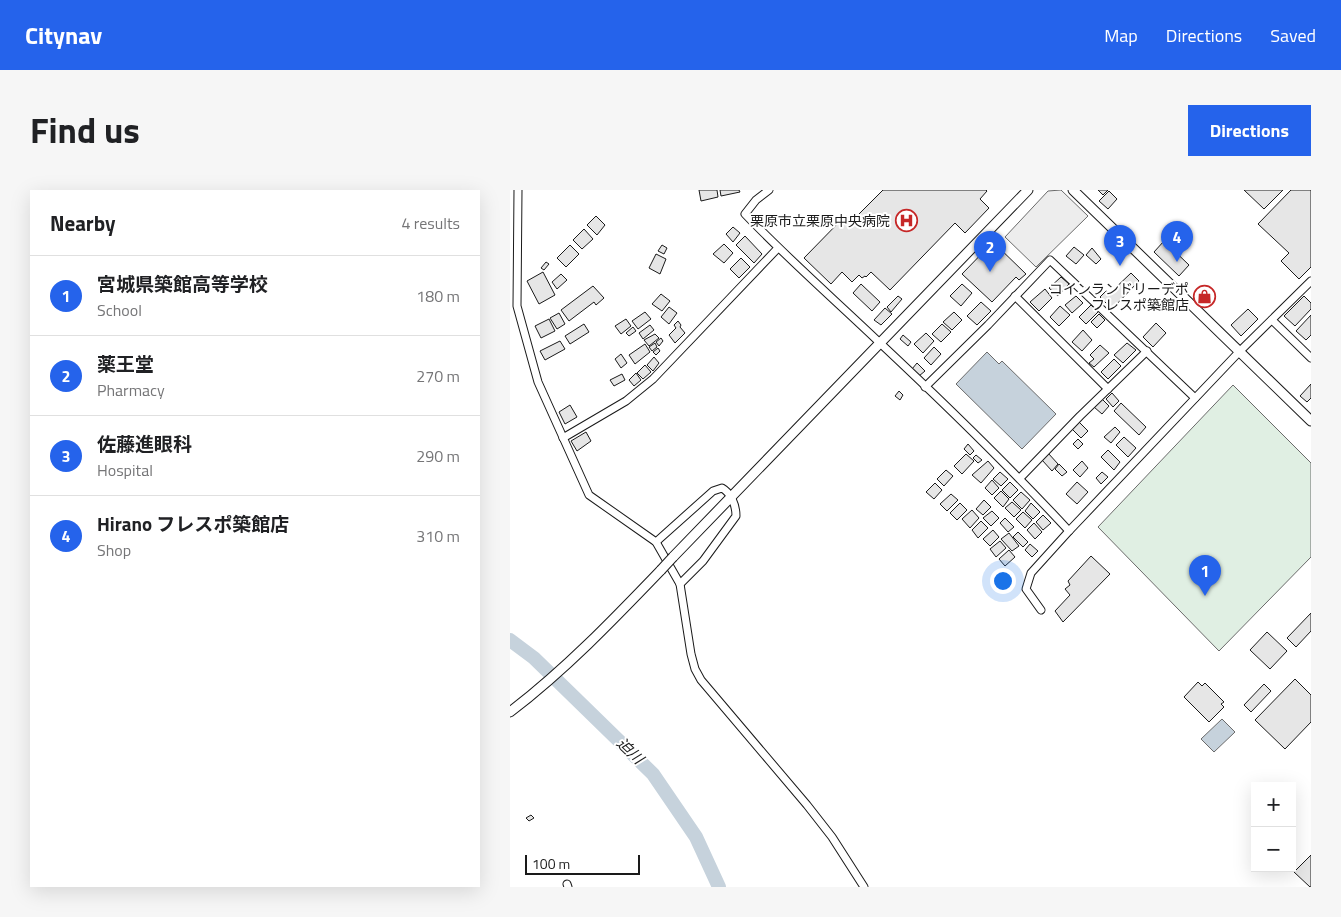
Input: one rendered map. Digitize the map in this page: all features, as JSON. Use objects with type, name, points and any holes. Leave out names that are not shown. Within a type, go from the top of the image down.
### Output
[{"type":"street","points":[[518,190],[517,306],[538,382],[588,495],[656,542],[680,584],[691,654],[695,669],[701,680],[807,805],[832,837],[864,887]]},
{"type":"street","points":[[769,190],[756,200],[745,214],[778,248],[1020,478],[1069,531]]},
{"type":"street","points":[[510,712],[563,668],[641,591],[1028,190]]},
{"type":"street","points":[[1073,190],[1311,421]]},
{"type":"street","points":[[563,438],[626,401],[652,379],[778,248]]},
{"type":"street","points":[[925,387],[1050,260],[1195,398]]},
{"type":"street","points":[[1042,610],[1026,589],[1032,573],[1069,531],[1239,352],[1310,286]]},
{"type":"street","points":[[1015,296],[1108,389]]},
{"type":"street","points":[[1272,320],[1311,358]]},
{"type":"street","points":[[1020,478],[1147,351]]},
{"type":"street","points":[[656,542],[713,492],[722,488],[731,498],[736,516],[703,561],[680,584]]},
{"type":"green space","points":[[1233,385],[1311,463],[1311,557],[1219,651],[1098,527]]},
{"type":"shaded area","points":[[1061,190],[1088,216],[1036,267],[1005,237],[1048,191]]},
{"type":"shaded area","points":[[987,352],[999,364],[1002,361],[1056,414],[1022,449],[956,384]]},
{"type":"shaded area","points":[[1222,719],[1235,732],[1214,752],[1201,739]]},
{"type":"building","points":[[699,190],[717,190],[718,197],[701,201]]},
{"type":"building","points":[[720,190],[739,190],[740,192],[721,196]]},
{"type":"building","points":[[883,190],[986,190],[980,199],[989,208],[965,233],[955,223],[890,290],[871,272],[862,278],[859,275],[852,282],[842,272],[831,284],[804,258],[846,215],[852,221]]},
{"type":"building","points":[[1098,190],[1108,190],[1103,195]]},
{"type":"building","points":[[1244,190],[1283,190],[1264,209]]},
{"type":"building","points":[[1291,190],[1311,190],[1311,267],[1299,279],[1281,261],[1289,253],[1258,224]]},
{"type":"building","points":[[1109,191],[1117,199],[1108,209],[1099,201]]},
{"type":"building","points":[[596,216],[605,225],[597,235],[587,225]]},
{"type":"building","points":[[733,227],[740,233],[733,242],[726,234]]},
{"type":"building","points":[[584,229],[593,239],[582,249],[573,240]]},
{"type":"building","points":[[745,236],[762,254],[754,263],[736,245]]},
{"type":"building","points":[[1164,241],[1189,265],[1179,276],[1154,252]]},
{"type":"building","points":[[993,242],[1026,274],[1019,280],[1016,277],[992,302],[962,274]]},
{"type":"building","points":[[724,244],[733,253],[724,263],[713,254]]},
{"type":"building","points":[[570,245],[579,254],[566,267],[557,258]]},
{"type":"building","points":[[662,245],[667,248],[664,254],[658,251]]},
{"type":"building","points":[[1074,247],[1084,255],[1076,264],[1066,256]]},
{"type":"building","points":[[1092,248],[1101,259],[1096,264],[1086,255]]},
{"type":"building","points":[[656,254],[666,259],[660,274],[649,268]]},
{"type":"building","points":[[741,258],[750,267],[739,278],[730,269]]},
{"type":"building","points":[[546,262],[549,264],[544,270],[541,268]]},
{"type":"building","points":[[543,272],[555,295],[539,304],[527,281]]},
{"type":"building","points":[[1131,273],[1139,281],[1112,309],[1100,297],[1106,291],[1110,293]]},
{"type":"building","points":[[561,274],[567,280],[557,289],[552,282]]},
{"type":"building","points":[[1061,277],[1069,284],[1058,296],[1049,288]]},
{"type":"building","points":[[861,284],[880,302],[872,311],[853,293]]},
{"type":"building","points":[[962,284],[972,293],[961,306],[950,296]]},
{"type":"building","points":[[593,286],[604,298],[596,305],[594,302],[569,321],[561,310]]},
{"type":"building","points":[[1203,288],[1214,298],[1207,305],[1197,294]]},
{"type":"building","points":[[1045,289],[1052,298],[1039,311],[1030,302]]},
{"type":"building","points":[[661,294],[670,301],[662,311],[652,304]]},
{"type":"building","points":[[898,296],[902,299],[891,312],[887,307]]},
{"type":"building","points":[[1076,296],[1083,303],[1072,313],[1065,305]]},
{"type":"building","points":[[1304,296],[1311,303],[1311,309],[1295,326],[1284,316]]},
{"type":"building","points":[[981,302],[991,311],[977,325],[967,316]]},
{"type":"building","points":[[1091,305],[1098,312],[1086,324],[1079,317]]},
{"type":"building","points":[[1060,306],[1070,315],[1059,326],[1050,317]]},
{"type":"building","points":[[669,307],[677,313],[669,324],[661,317]]},
{"type":"building","points":[[885,308],[892,314],[881,325],[874,320]]},
{"type":"building","points":[[1248,309],[1258,319],[1241,336],[1231,325]]},
{"type":"building","points":[[645,312],[651,319],[638,329],[632,321]]},
{"type":"building","points":[[954,312],[962,320],[952,330],[943,322]]},
{"type":"building","points":[[559,313],[565,324],[557,329],[550,318]]},
{"type":"building","points":[[1099,314],[1105,320],[1097,328],[1091,322]]},
{"type":"building","points":[[1311,315],[1311,335],[1306,340],[1296,331]]},
{"type":"building","points":[[549,319],[555,331],[541,338],[535,326]]},
{"type":"building","points":[[626,319],[631,326],[621,334],[615,326]]},
{"type":"building","points":[[678,321],[685,333],[675,343],[669,335],[676,328],[674,325]]},
{"type":"building","points":[[1156,323],[1166,333],[1153,347],[1143,337]]},
{"type":"building","points":[[584,324],[589,332],[570,344],[565,336]]},
{"type":"building","points":[[942,324],[951,332],[941,342],[932,334]]},
{"type":"building","points":[[650,325],[654,330],[643,339],[639,333]]},
{"type":"building","points":[[633,327],[636,331],[629,336],[626,333]]},
{"type":"building","points":[[1083,330],[1092,340],[1082,351],[1072,342]]},
{"type":"building","points":[[926,333],[934,341],[923,353],[914,344]]},
{"type":"building","points":[[655,334],[659,338],[649,346],[644,340]]},
{"type":"building","points":[[903,335],[911,342],[908,346],[900,339]]},
{"type":"building","points":[[661,338],[663,341],[659,346],[656,342]]},
{"type":"building","points":[[560,341],[565,349],[545,360],[540,351]]},
{"type":"building","points":[[655,343],[657,347],[652,351],[649,347]]},
{"type":"building","points":[[1127,343],[1136,350],[1123,363],[1114,355]]},
{"type":"building","points":[[645,344],[650,352],[635,364],[629,355]]},
{"type":"building","points":[[1100,345],[1109,353],[1094,367],[1089,363],[1094,359],[1090,355]]},
{"type":"building","points":[[934,347],[941,354],[931,365],[924,358]]},
{"type":"building","points":[[658,348],[660,351],[656,355],[653,352]]},
{"type":"building","points":[[621,354],[627,363],[621,368],[615,359]]},
{"type":"building","points":[[654,357],[659,363],[653,371],[647,365]]},
{"type":"building","points":[[1114,359],[1121,366],[1108,379],[1101,372]]},
{"type":"building","points":[[917,363],[925,371],[919,376],[912,369]]},
{"type":"building","points":[[645,365],[651,372],[643,379],[637,373]]},
{"type":"building","points":[[636,373],[641,380],[634,386],[629,380]]},
{"type":"building","points":[[622,374],[625,380],[614,386],[610,380]]},
{"type":"building","points":[[1311,384],[1311,398],[1307,402],[1300,396]]},
{"type":"building","points":[[899,391],[903,395],[900,400],[895,396]]},
{"type":"building","points":[[1112,393],[1119,401],[1113,407],[1106,399]]},
{"type":"building","points":[[1102,399],[1109,406],[1102,414],[1094,407]]},
{"type":"building","points":[[1121,403],[1146,427],[1139,435],[1114,411]]},
{"type":"building","points":[[570,405],[577,417],[565,424],[559,412]]},
{"type":"building","points":[[1079,422],[1088,431],[1081,438],[1072,429]]},
{"type":"building","points":[[1115,427],[1120,432],[1111,443],[1104,437]]},
{"type":"building","points":[[586,432],[591,441],[577,451],[571,441]]},
{"type":"building","points":[[1124,437],[1136,448],[1128,457],[1116,445]]},
{"type":"building","points":[[1078,439],[1083,444],[1078,449],[1073,444]]},
{"type":"building","points":[[968,444],[974,451],[970,455],[964,449]]},
{"type":"building","points":[[1108,450],[1120,462],[1114,470],[1101,457]]},
{"type":"building","points":[[1048,453],[1058,464],[1052,471],[1042,460]]},
{"type":"building","points":[[966,454],[974,461],[962,474],[954,466]]},
{"type":"building","points":[[976,455],[982,460],[978,463],[973,458]]},
{"type":"building","points":[[988,461],[994,468],[981,483],[972,475]]},
{"type":"building","points":[[1082,461],[1088,468],[1080,477],[1073,470]]},
{"type":"building","points":[[1059,464],[1067,472],[1062,476],[1055,469]]},
{"type":"building","points":[[946,470],[953,476],[944,486],[937,479]]},
{"type":"building","points":[[1000,472],[1008,479],[1001,486],[993,479]]},
{"type":"building","points":[[1102,472],[1108,477],[1101,484],[1096,478]]},
{"type":"building","points":[[992,480],[999,488],[992,495],[985,488]]},
{"type":"building","points":[[1010,482],[1018,490],[1010,498],[1002,490]]},
{"type":"building","points":[[1077,482],[1088,492],[1077,504],[1066,494]]},
{"type":"building","points":[[935,483],[942,490],[934,499],[926,492]]},
{"type":"building","points":[[1001,491],[1009,499],[1003,507],[994,498]]},
{"type":"building","points":[[1021,492],[1030,500],[1022,509],[1013,500]]},
{"type":"building","points":[[951,494],[958,500],[947,511],[940,504]]},
{"type":"building","points":[[984,500],[991,507],[983,515],[976,509]]},
{"type":"building","points":[[1012,502],[1021,510],[1014,517],[1005,508]]},
{"type":"building","points":[[960,503],[967,510],[957,520],[950,513]]},
{"type":"building","points":[[1031,503],[1040,512],[1033,519],[1025,511]]},
{"type":"building","points":[[972,510],[979,518],[970,528],[962,519]]},
{"type":"building","points":[[992,511],[999,518],[991,526],[983,518]]},
{"type":"building","points":[[1023,512],[1032,520],[1025,528],[1016,519]]},
{"type":"building","points":[[1043,515],[1051,523],[1043,530],[1036,522]]},
{"type":"building","points":[[1005,518],[1014,527],[1008,532],[1000,523]]},
{"type":"building","points":[[981,521],[988,528],[978,538],[972,530]]},
{"type":"building","points":[[1034,523],[1042,532],[1035,539],[1027,530]]},
{"type":"building","points":[[993,530],[999,537],[990,546],[983,539]]},
{"type":"building","points":[[1018,532],[1028,542],[1023,547],[1013,537]]},
{"type":"building","points":[[1009,533],[1019,546],[1012,551],[1001,539]]},
{"type":"building","points":[[1000,541],[1006,548],[996,557],[990,549]]},
{"type":"building","points":[[1030,544],[1038,551],[1032,557],[1025,550]]},
{"type":"building","points":[[1009,550],[1015,557],[1005,566],[999,559]]},
{"type":"building","points":[[1091,556],[1110,574],[1063,622],[1055,611],[1070,595],[1065,589],[1070,585],[1068,581]]},
{"type":"building","points":[[1311,613],[1311,631],[1296,647],[1287,638]]},
{"type":"building","points":[[1267,632],[1287,651],[1270,669],[1250,650]]},
{"type":"building","points":[[1295,679],[1311,695],[1311,722],[1285,749],[1255,720]]},
{"type":"building","points":[[1198,682],[1202,686],[1205,683],[1224,702],[1221,704],[1224,707],[1209,722],[1184,697]]},
{"type":"building","points":[[1264,684],[1271,691],[1251,712],[1244,705]]},
{"type":"building","points":[[531,815],[534,818],[529,821],[526,818]]},
{"type":"building","points":[[1311,855],[1311,887],[1294,872]]},
{"type":"waterway","name":"迫川","points":[[510,640],[534,658],[653,774],[696,837],[719,887]]},
{"type":"place","name":"栗原市立栗原中央病院","points":[[906,221]]},
{"type":"place","name":"Hirano フレスポ築館店","points":[[1177,262]]},
{"type":"place","name":"佐藤進眼科","points":[[1120,266]]},
{"type":"place","name":"薬王堂","points":[[990,272]]},
{"type":"place","name":"コインランドリーデポ フレスポ築館店","points":[[1205,297]]},
{"type":"place","name":"宮城県築館高等学校","points":[[1205,596]]}]
